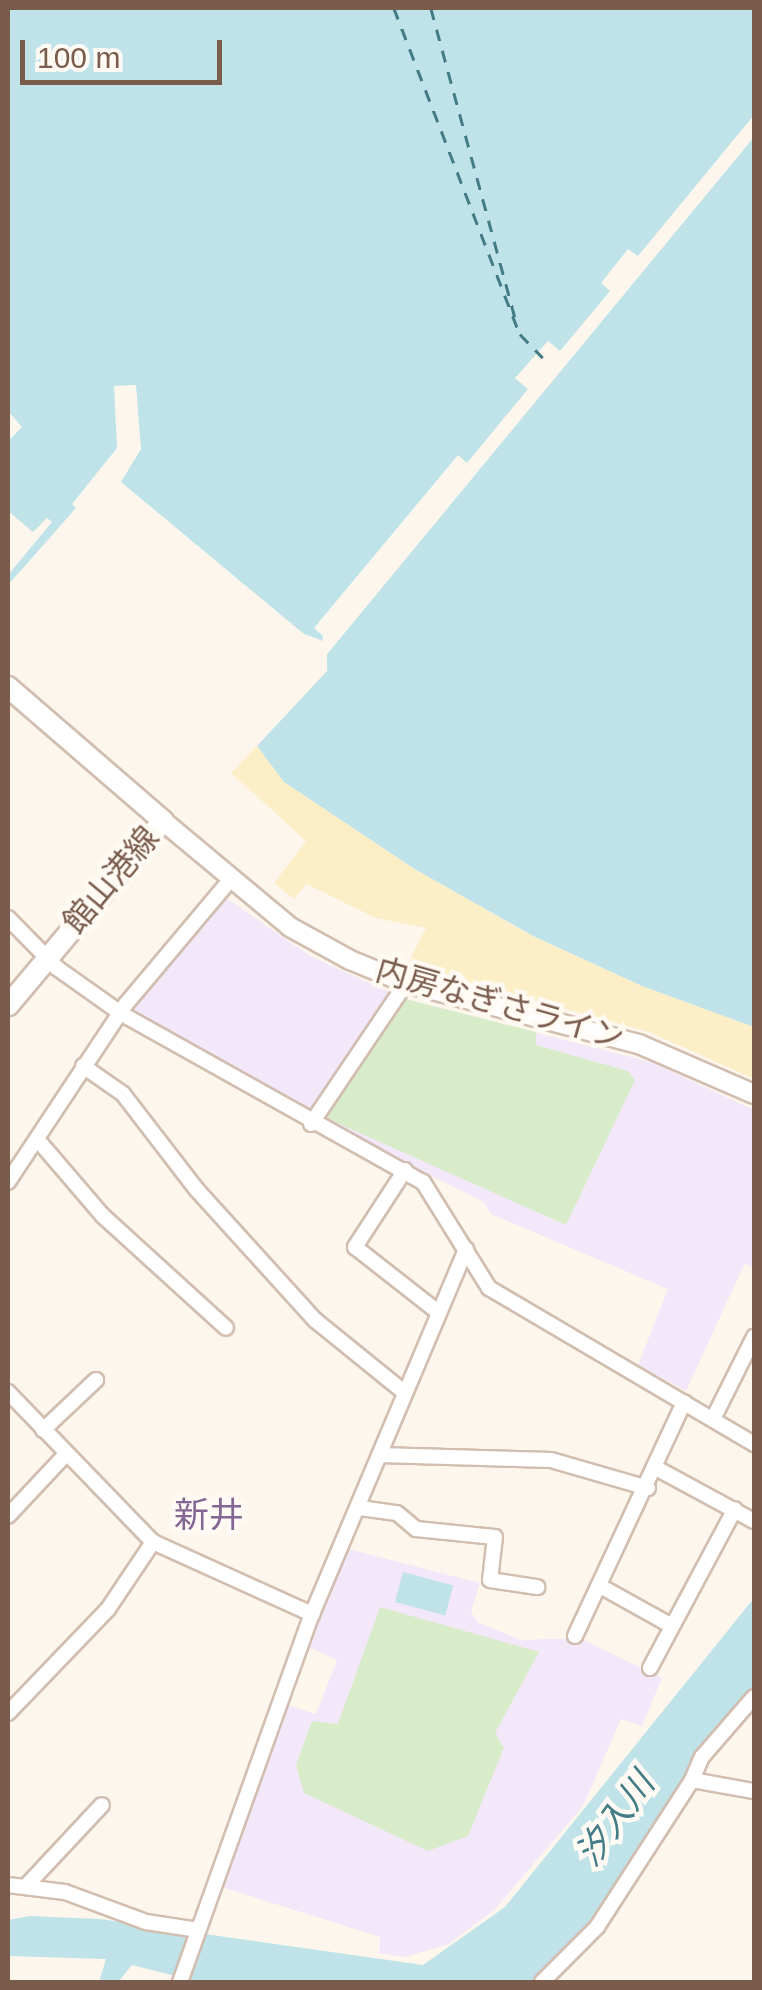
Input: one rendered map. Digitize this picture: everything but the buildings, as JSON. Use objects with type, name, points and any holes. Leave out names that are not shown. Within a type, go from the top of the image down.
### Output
[{"type":"main road","name":"館山港線","points":[[8,688],[163,820],[8,1006]]},
{"type":"street","name":"内房なぎさライン","points":[[163,820],[230,880],[314,941],[406,983],[640,1044],[754,1094]]},
{"type":"street","points":[[8,1182],[83,1066],[230,880]]},
{"type":"street","points":[[8,918],[46,957],[122,1014],[310,1124],[405,1170],[431,1189],[489,1288],[754,1444]]},
{"type":"street","points":[[310,1124],[406,983]]},
{"type":"street","points":[[83,1066],[123,1094],[198,1190],[315,1320],[404,1392]]},
{"type":"street","points":[[37,1139],[103,1216],[226,1328]]},
{"type":"street","points":[[405,1170],[355,1246],[438,1312]]},
{"type":"street","points":[[180,1982],[312,1614],[360,1508],[404,1392],[466,1249]]},
{"type":"street","points":[[713,1419],[754,1337]]},
{"type":"street","points":[[43,1430],[96,1380]]},
{"type":"street","points":[[8,1392],[153,1542],[312,1614]]},
{"type":"street","points":[[576,1636],[648,1488],[684,1402]]},
{"type":"street","points":[[8,1516],[66,1454]]},
{"type":"street","points":[[379,1454],[551,1460],[648,1488]]},
{"type":"street","points":[[656,1468],[754,1522]]},
{"type":"street","points":[[360,1508],[397,1512],[416,1529],[495,1537],[490,1580],[537,1586]]},
{"type":"street","points":[[650,1668],[735,1509]]},
{"type":"street","points":[[8,1713],[108,1609],[153,1542]]},
{"type":"street","points":[[600,1586],[670,1625]]},
{"type":"street","points":[[542,1982],[597,1926],[692,1780],[702,1757],[754,1697]]},
{"type":"street","points":[[692,1780],[754,1791]]},
{"type":"street","points":[[28,1884],[102,1805]]},
{"type":"street","points":[[8,1885],[28,1884],[146,1922],[197,1932]]},
{"type":"shaded area","points":[[226,898],[310,956],[405,999],[654,1063],[754,1110],[754,1269],[745,1263],[686,1391],[638,1365],[668,1289],[491,1214],[484,1202],[320,1121],[132,1012],[133,1001]]},
{"type":"shaded area","points":[[348,1549],[480,1583],[471,1611],[477,1622],[521,1640],[580,1638],[662,1678],[642,1726],[621,1719],[583,1806],[495,1909],[449,1944],[405,1957],[379,1953],[380,1937],[222,1887],[284,1704],[316,1714],[337,1660],[304,1645]]},
{"type":"green space","points":[[405,999],[536,1032],[536,1045],[628,1071],[635,1080],[566,1225],[326,1118]]},
{"type":"green space","points":[[380,1607],[539,1652],[495,1733],[504,1748],[468,1836],[428,1851],[304,1793],[296,1765],[312,1721],[338,1724]]},
{"type":"sand","points":[[257,746],[285,782],[413,868],[532,936],[642,986],[754,1027],[754,1079],[649,1032],[407,965],[426,928],[376,918],[306,884],[294,899],[274,883],[306,841],[231,773]]},
{"type":"water","points":[[8,8],[754,8],[754,1027],[642,986],[533,936],[413,868],[284,782],[257,746],[327,671],[327,654],[321,640],[304,634],[121,482],[141,449],[136,385],[114,386],[117,448],[72,504],[76,508],[8,585],[8,575],[52,522],[47,518],[33,532],[8,511],[8,441],[22,427],[8,411]]},
{"type":"water","points":[[403,1572],[453,1585],[445,1615],[395,1602]]},
{"type":"water","name":"汐入川","points":[[754,1598],[754,1691],[686,1778],[577,1943],[533,1982],[199,1982],[132,1965],[118,1982],[99,1982],[106,1959],[8,1956],[8,1920],[30,1916],[100,1919],[423,1965],[505,1907]]},
{"type":"pier","points":[[754,115],[754,137],[319,664],[323,636],[314,628],[458,455],[467,463],[528,389],[515,378],[548,341],[560,351],[610,291],[601,283],[628,249],[638,256]]},
{"type":"ferry route","points":[[394,8],[520,334],[543,358]]},
{"type":"ferry route","points":[[431,8],[515,318]]},
{"type":"district","name":"新井","points":[[209,1515]]}]
